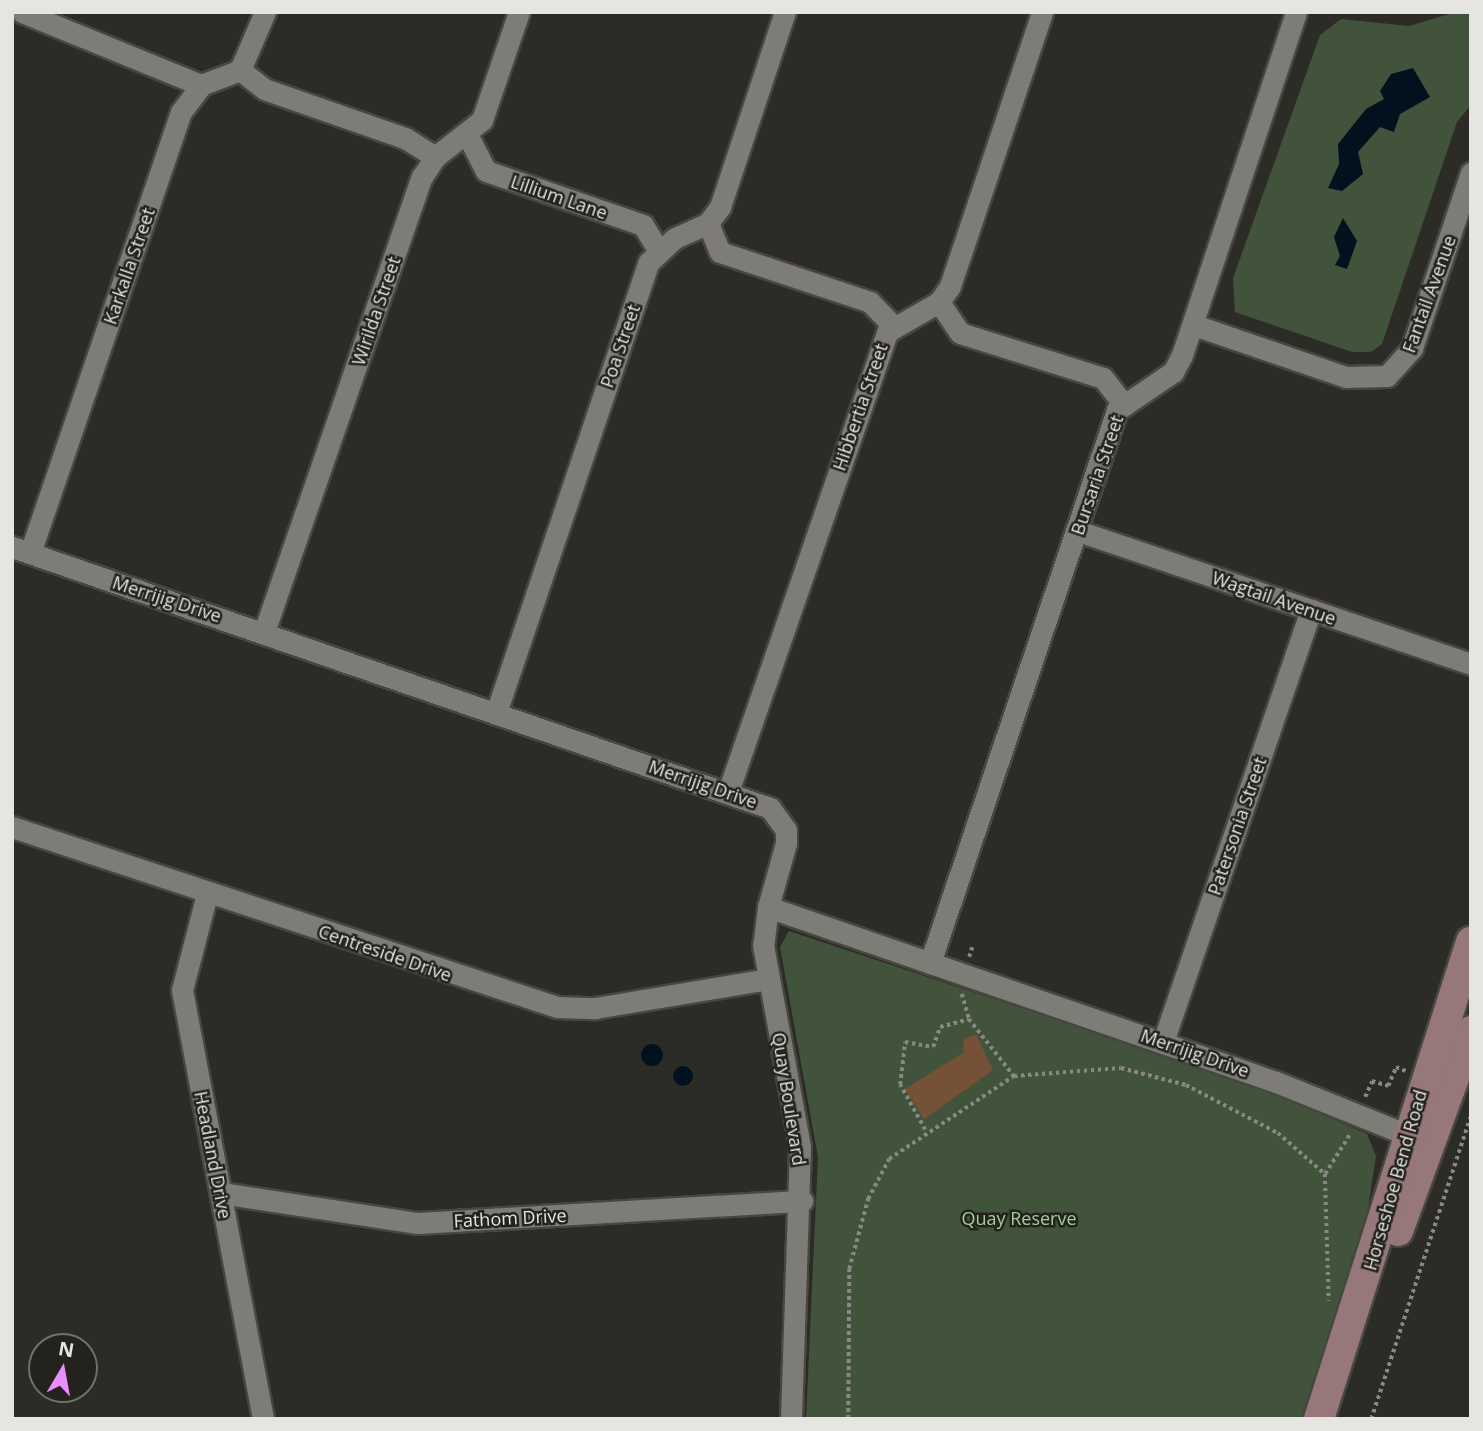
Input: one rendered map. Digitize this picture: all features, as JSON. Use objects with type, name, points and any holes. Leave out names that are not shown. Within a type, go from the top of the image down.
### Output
[{"type":"street","points":[[22,12],[201,85],[240,70],[265,12]]},
{"type":"street","name":"Wirilda Street","points":[[264,632],[422,177],[435,157],[468,136],[482,120],[519,12]]},
{"type":"street","points":[[658,250],[708,223],[720,207],[785,12]]},
{"type":"street","points":[[1042,12],[939,302],[960,332],[1103,378],[1123,404]]},
{"type":"street","name":"Bursaria Street","points":[[930,963],[1123,404],[1173,373],[1194,325],[1296,12]]},
{"type":"street","points":[[240,70],[264,89],[405,138],[435,157]]},
{"type":"street","name":"Karkalla Street","points":[[21,550],[181,112],[201,85]]},
{"type":"street","name":"Lillium Lane","points":[[468,136],[486,171],[643,225],[658,250]]},
{"type":"street","name":"Fantail Avenue","points":[[1194,325],[1346,377],[1387,376],[1412,348],[1471,173]]},
{"type":"street","points":[[708,223],[720,252],[870,302],[893,326]]},
{"type":"street","name":"Poa Street","points":[[496,713],[658,250]]},
{"type":"street","name":"Hibbertia Street","points":[[728,792],[893,326],[939,302]]},
{"type":"street","name":"Wagtail Avenue","points":[[1078,531],[1471,664]]},
{"type":"street","name":"Merrijig Drive","points":[[21,550],[770,808],[786,830],[768,907],[1163,1042],[1418,1139]]},
{"type":"street","name":"Patersonia Street","points":[[1163,1042],[1311,610]]},
{"type":"street","name":"Centreside Drive","points":[[12,827],[207,894],[557,1007],[595,1008],[768,979]]},
{"type":"street","name":"Headland Drive","points":[[207,894],[182,990],[263,1419]]},
{"type":"street","name":"Quay Boulevard","points":[[768,907],[762,934],[800,1147],[802,1201],[791,1419]]},
{"type":"street","name":"Horseshoe Bend Road","points":[[1337,1419],[1418,1139],[1471,942]]},
{"type":"street","name":"Horseshoe Bend Road","points":[[1319,1419],[1418,1139],[1471,1031]]},
{"type":"street","name":"Fathom Drive","points":[[221,1194],[418,1223],[802,1201]]},
{"type":"path","points":[[926,1130],[900,1085],[905,1042],[933,1047],[940,1027],[969,1019],[1014,1076]]},
{"type":"path","points":[[848,1419],[844,1375],[852,1257],[868,1199],[889,1158],[926,1130],[1014,1076],[1121,1068],[1186,1085],[1278,1133],[1325,1174],[1328,1313]]},
{"type":"path","points":[[1371,1419],[1471,1115]]},
{"type":"green space","points":[[1456,12],[1471,12],[1471,105],[1457,122],[1382,344],[1371,352],[1352,352],[1235,312],[1233,278],[1320,35],[1341,19],[1409,26]]},
{"type":"green space","name":"Quay Reserve","points":[[789,931],[1262,1088],[1367,1134],[1376,1156],[1362,1248],[1305,1419],[806,1419],[818,1157],[780,947]]},
{"type":"water","points":[[1413,68],[1430,97],[1400,114],[1394,132],[1380,127],[1358,152],[1363,174],[1342,191],[1328,188],[1339,164],[1338,144],[1366,109],[1384,99],[1380,91],[1391,74]]},
{"type":"water","points":[[1343,218],[1357,241],[1347,269],[1335,265],[1340,256],[1334,237]]},
{"type":"water","points":[[652,1044],[660,1047],[663,1055],[660,1063],[652,1066],[644,1063],[641,1055],[644,1047]]},
{"type":"water","points":[[683,1066],[690,1069],[693,1076],[690,1083],[683,1086],[676,1083],[673,1076],[676,1069]]},
{"type":"building","points":[[976,1034],[993,1070],[924,1119],[905,1089],[963,1053],[964,1039]]}]
